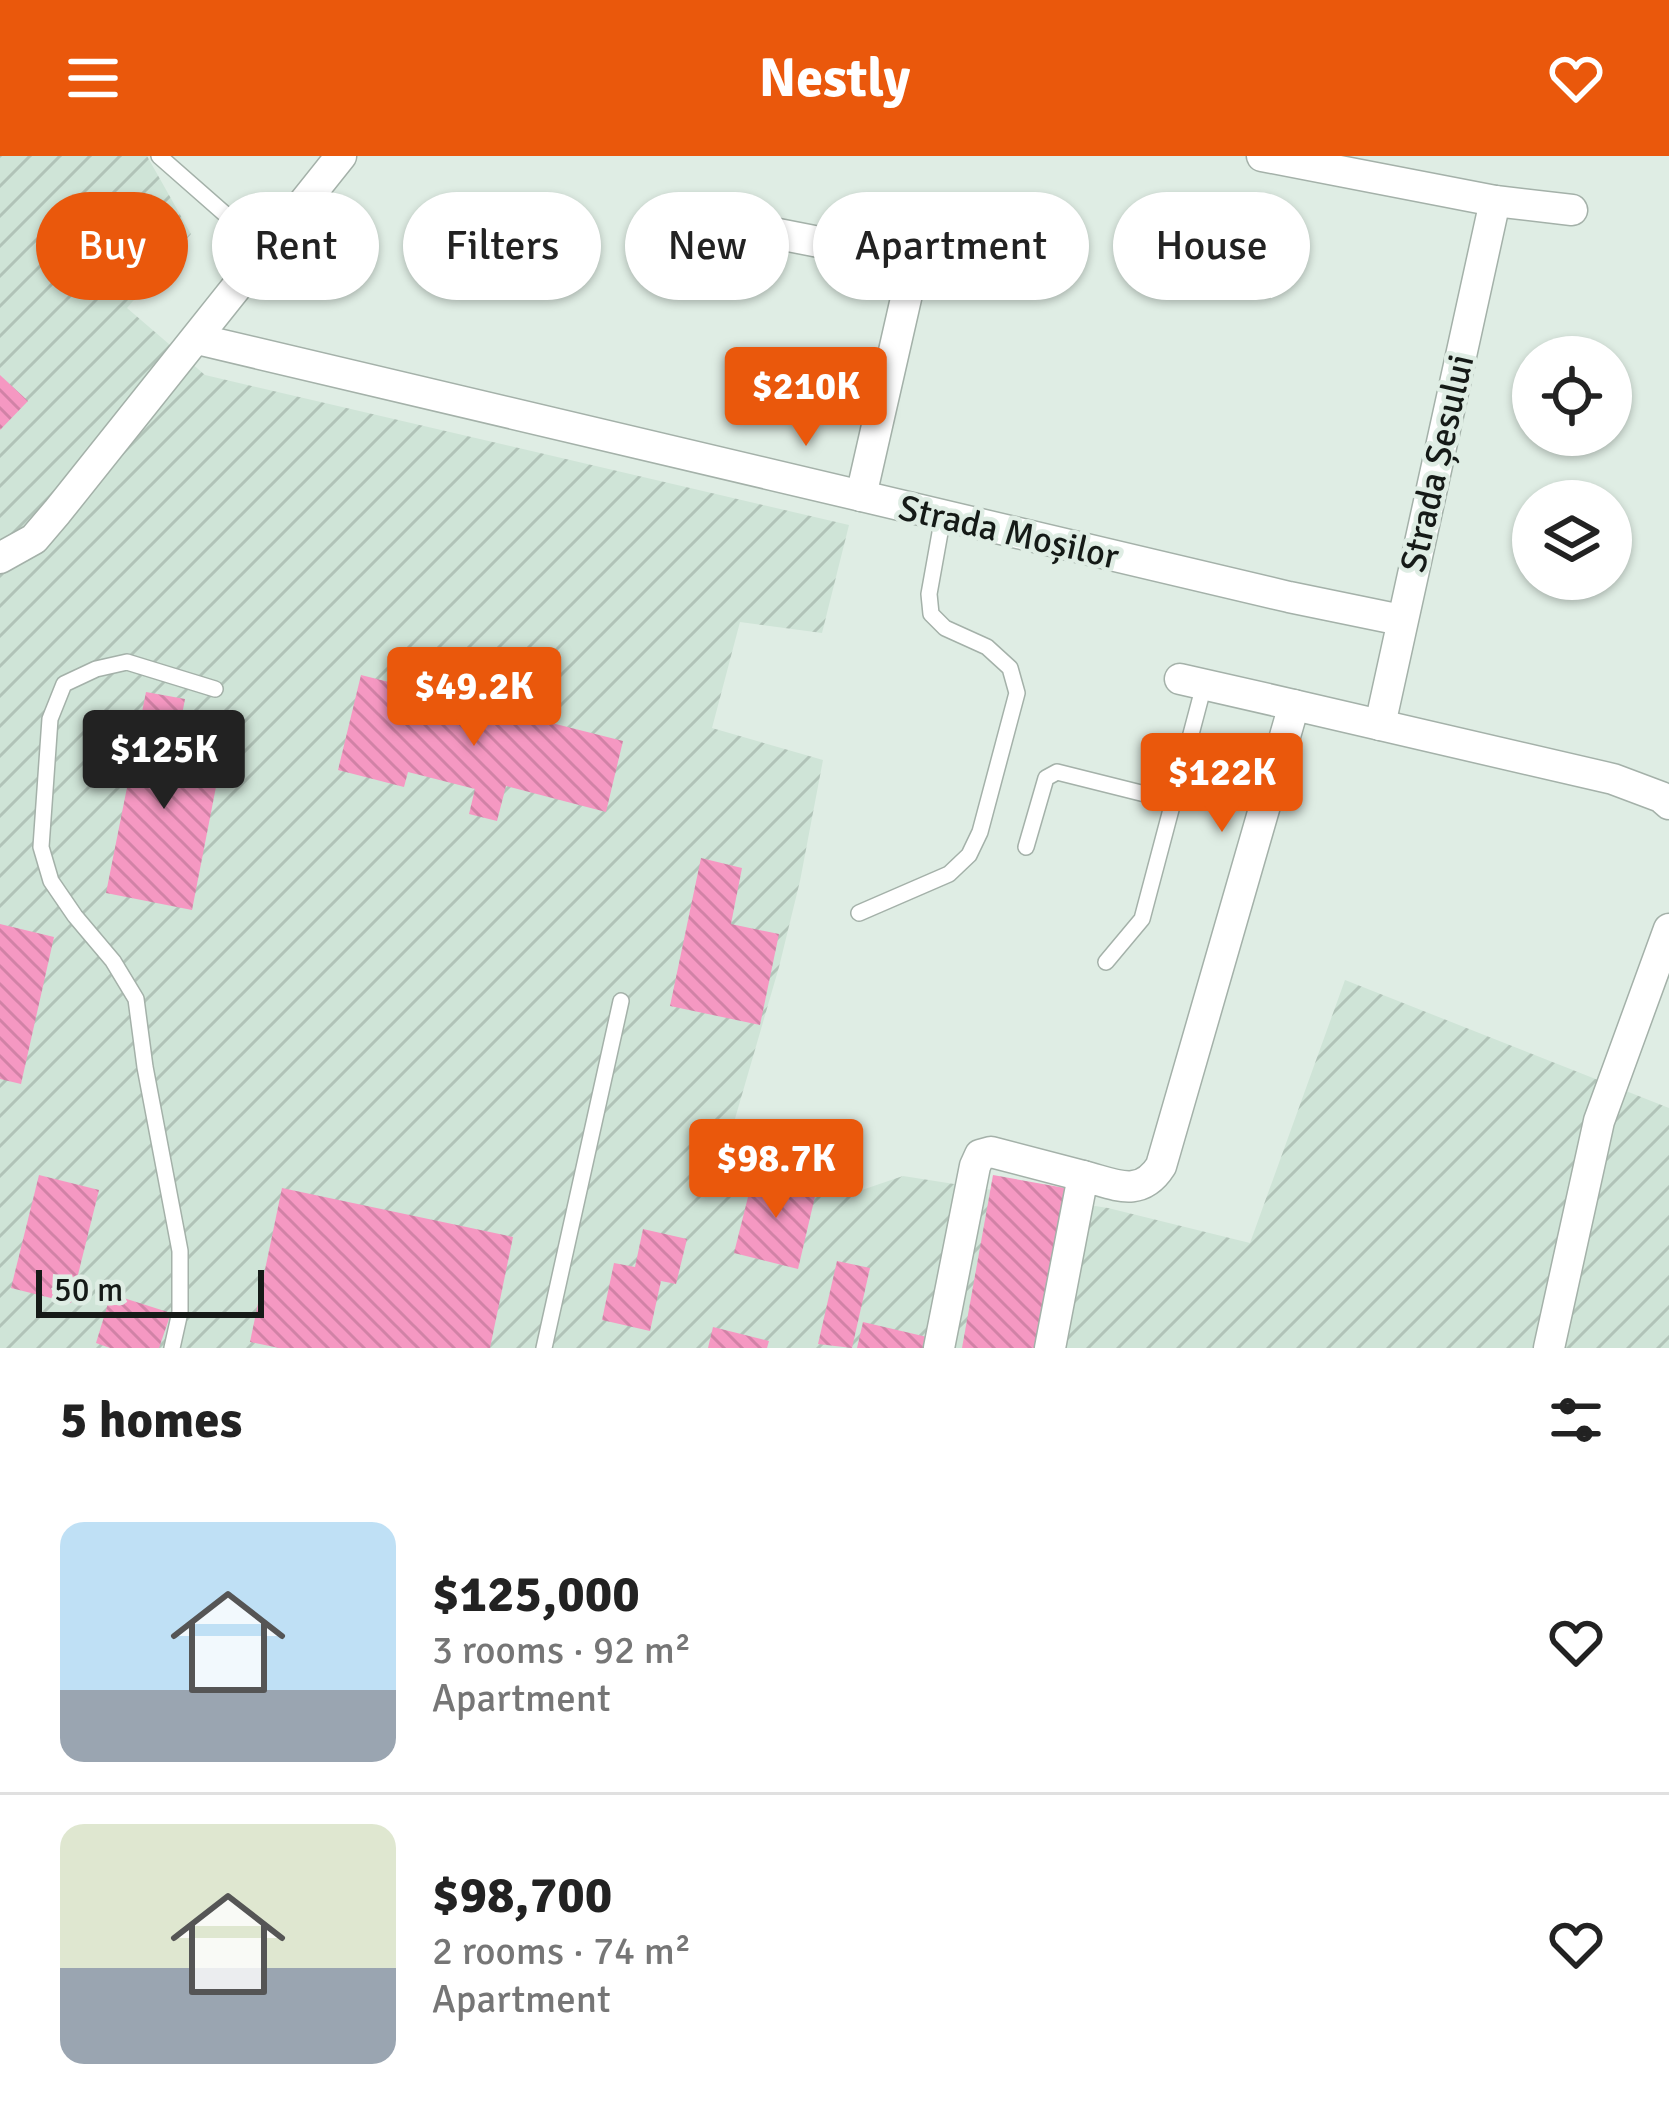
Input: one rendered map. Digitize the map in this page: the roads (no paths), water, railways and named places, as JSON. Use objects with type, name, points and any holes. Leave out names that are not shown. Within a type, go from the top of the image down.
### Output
[{"type":"street","points":[[312,192],[340,156]]},
{"type":"street","points":[[1262,156],[1495,201],[1572,210]]},
{"type":"street","name":"Strada Șesului","points":[[1380,725],[1495,201]]},
{"type":"street","points":[[789,236],[870,252],[897,269],[907,294],[861,496]]},
{"type":"street","points":[[0,557],[34,539],[227,300]]},
{"type":"street","name":"Strada Moșilor","points":[[197,339],[1401,620]]},
{"type":"street","points":[[1192,682],[1613,778],[1669,804]]},
{"type":"street","points":[[939,1348],[980,1155],[991,1152],[1130,1187],[1144,1185],[1162,1166],[1294,705]]},
{"type":"street","points":[[1549,1348],[1599,1121],[1669,929]]},
{"type":"street","points":[[1050,1348],[1083,1177]]},
{"type":"lane","points":[[159,156],[212,203]]},
{"type":"lane","points":[[859,913],[949,874],[969,855],[980,832],[1017,693],[1010,668],[987,647],[945,628],[931,614],[928,594],[943,515]]},
{"type":"lane","points":[[172,1348],[180,1312],[180,1251],[136,999],[51,881],[41,848],[50,719],[64,684],[96,668],[127,662],[215,689]]},
{"type":"lane","points":[[1106,962],[1142,919],[1173,801],[1192,682]]},
{"type":"lane","points":[[1026,847],[1046,778],[1052,773],[1173,801]]},
{"type":"lane","points":[[544,1348],[621,1000]]}]
